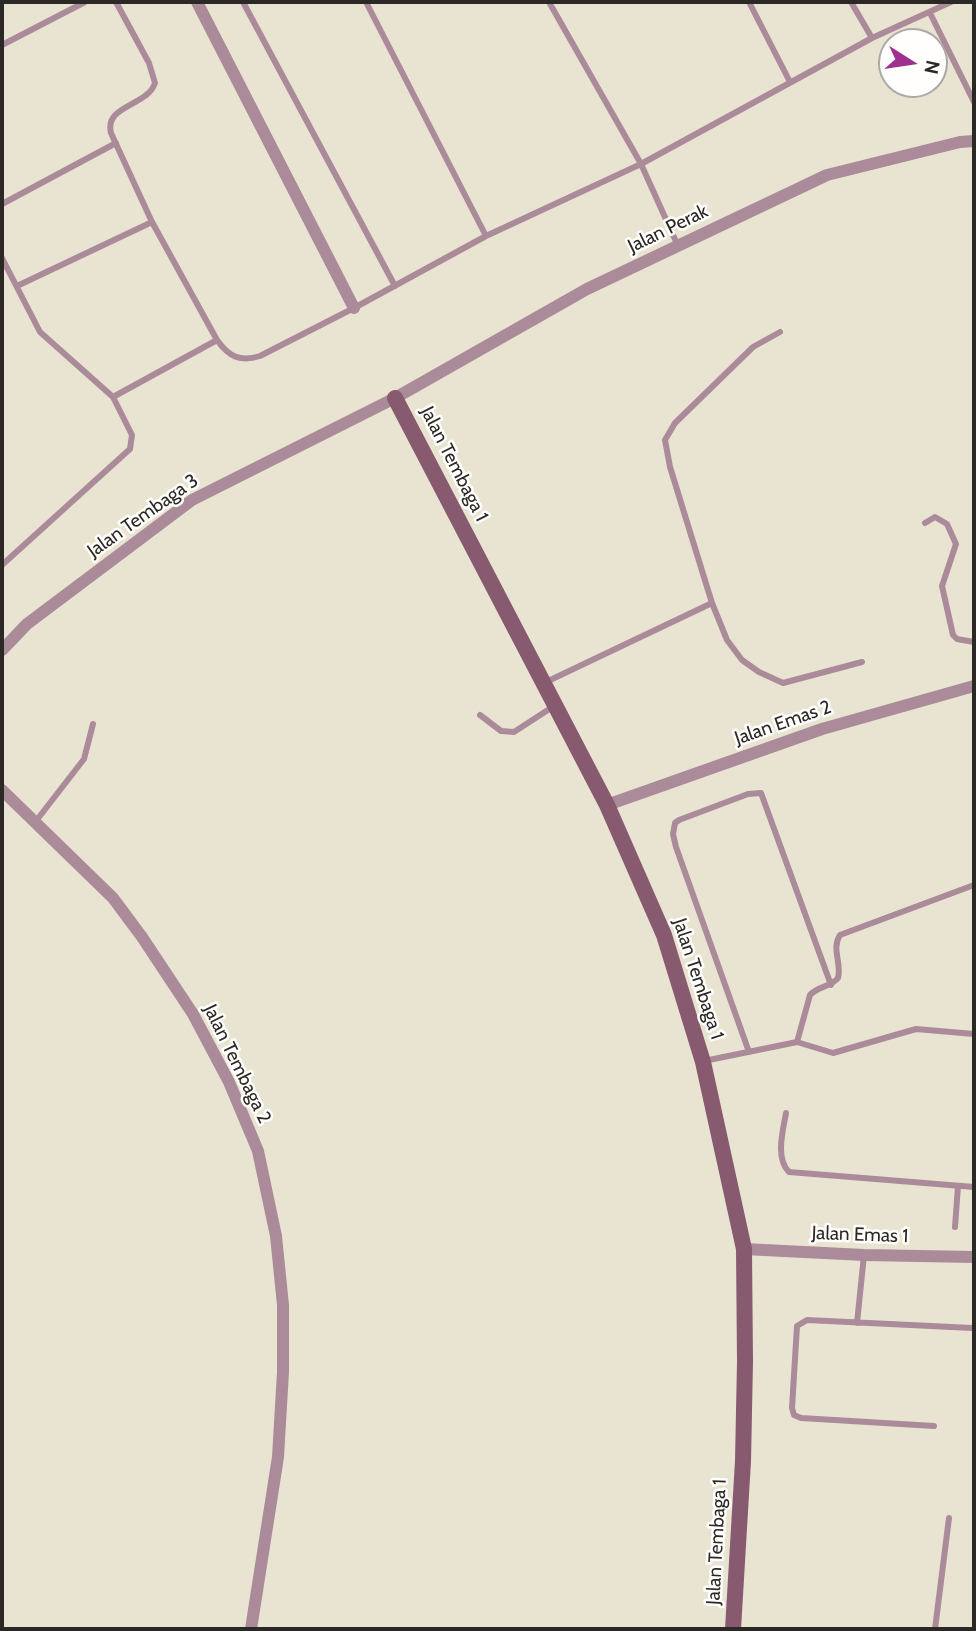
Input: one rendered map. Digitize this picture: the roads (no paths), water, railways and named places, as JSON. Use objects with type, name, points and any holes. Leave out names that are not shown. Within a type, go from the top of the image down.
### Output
[{"type":"street","points":[[197,2],[354,308]]},
{"type":"street","name":"Jalan Perak","points":[[396,398],[587,289],[827,175],[960,142],[974,141]]},
{"type":"street","name":"Jalan Tembaga 3","points":[[2,650],[27,624],[192,500],[396,398]]},
{"type":"street","name":"Jalan Tembaga 1","points":[[396,398],[607,805],[664,935],[703,1062],[744,1249],[743,1448],[733,1629]]},
{"type":"street","name":"Jalan Emas 2","points":[[607,805],[822,729],[974,686]]},
{"type":"street","name":"Jalan Tembaga 2","points":[[2,790],[113,898],[142,937],[205,1037],[229,1082],[258,1151],[276,1236],[283,1305],[283,1372],[278,1457],[251,1629]]},
{"type":"street","name":"Jalan Emas 1","points":[[744,1249],[974,1257]]},
{"type":"lane","points":[[2,46],[85,2]]},
{"type":"lane","points":[[116,2],[149,63],[155,83],[148,95],[113,118],[110,129],[152,222],[217,340],[230,355],[250,359],[354,308],[486,236],[641,164],[872,38],[951,2]]},
{"type":"lane","points":[[243,2],[395,286]]},
{"type":"lane","points":[[366,2],[486,236]]},
{"type":"lane","points":[[550,2],[641,164],[678,246]]},
{"type":"lane","points":[[749,2],[790,82]]},
{"type":"lane","points":[[851,2],[872,38]]},
{"type":"lane","points":[[930,13],[974,102]]},
{"type":"lane","points":[[2,204],[116,144]]},
{"type":"lane","points":[[17,286],[152,222]]},
{"type":"lane","points":[[2,258],[40,332],[113,397],[132,435],[130,449],[2,565]]},
{"type":"lane","points":[[780,332],[753,347],[675,423],[665,440],[673,478],[712,603],[727,640],[742,660],[759,672],[783,683],[862,662]]},
{"type":"lane","points":[[113,397],[217,340]]},
{"type":"lane","points":[[925,523],[934,517],[947,524],[956,544],[942,586],[953,635],[957,639],[974,642]]},
{"type":"lane","points":[[544,683],[712,603]]},
{"type":"lane","points":[[480,715],[501,731],[514,732],[555,705]]},
{"type":"lane","points":[[36,821],[84,759],[93,724]]},
{"type":"lane","points":[[749,1052],[676,847],[674,827],[679,820],[748,794],[761,793],[831,985]]},
{"type":"lane","points":[[797,1042],[810,995],[815,990],[831,985],[840,974],[835,944],[840,935],[974,885]]},
{"type":"lane","points":[[703,1062],[797,1042],[833,1053],[916,1029],[974,1034]]},
{"type":"lane","points":[[786,1114],[781,1146],[784,1167],[789,1172],[974,1187]]},
{"type":"lane","points":[[955,1227],[958,1186]]},
{"type":"lane","points":[[857,1323],[864,1255]]},
{"type":"lane","points":[[934,1426],[801,1418],[794,1415],[792,1408],[797,1326],[807,1320],[972,1328]]},
{"type":"lane","points":[[935,1629],[949,1518]]}]
